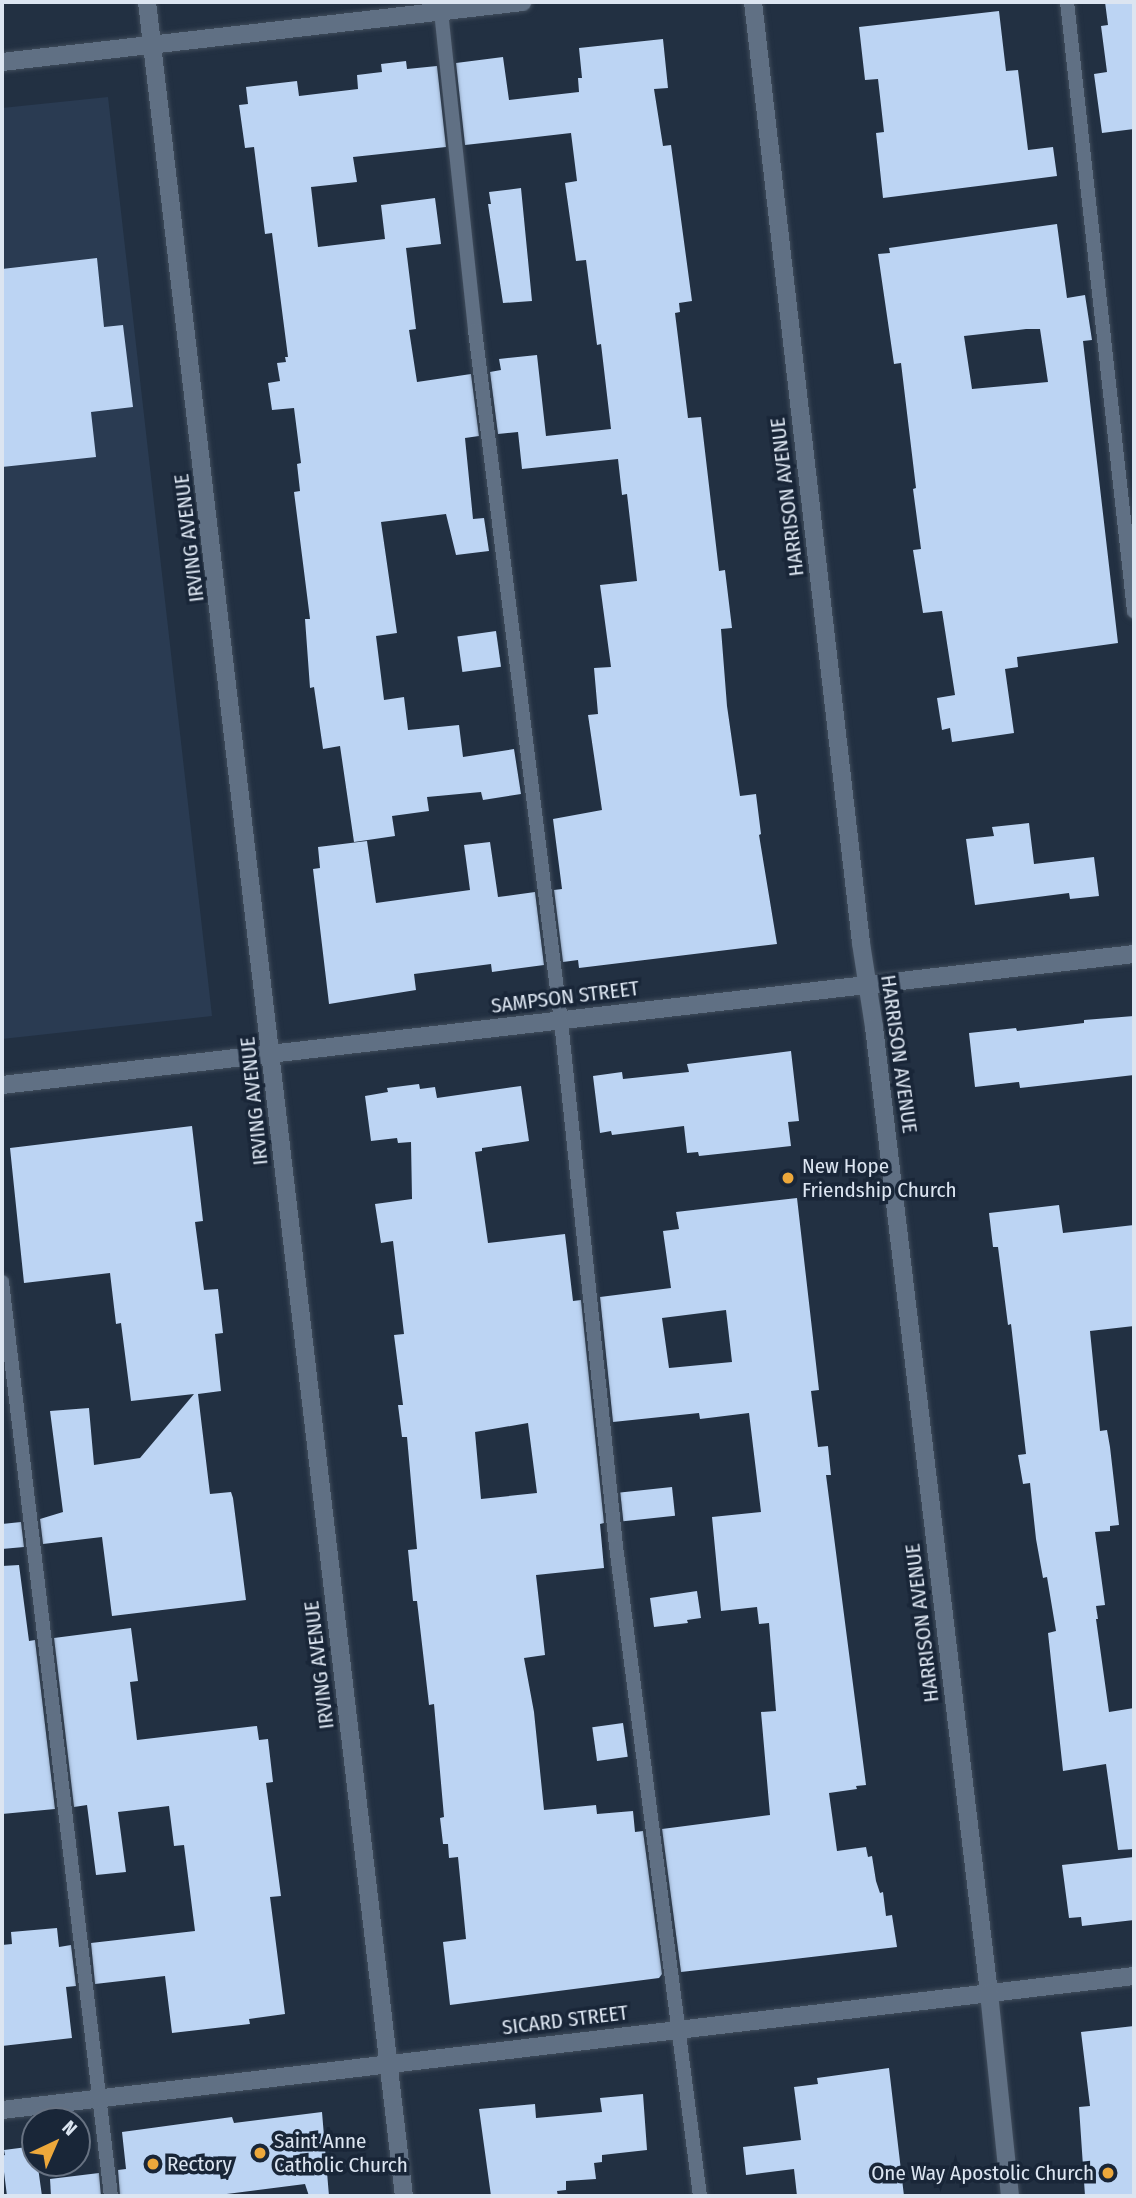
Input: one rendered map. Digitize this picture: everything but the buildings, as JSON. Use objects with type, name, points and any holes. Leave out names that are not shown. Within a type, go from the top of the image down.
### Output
[{"type":"street","name":"IRVING AVENUE","points":[[147,2],[404,2196]]},
{"type":"street","points":[[2,62],[441,6],[523,2]]},
{"type":"street","name":"HARRISON AVENUE","points":[[753,2],[867,985],[989,1993],[1010,2196]]},
{"type":"street","name":"SAMPSON STREET","points":[[2,1085],[1134,954]]},
{"type":"street","name":"SICARD STREET","points":[[2,2110],[1134,1976]]},
{"type":"lane","points":[[1067,2],[1134,611]]},
{"type":"lane","points":[[441,6],[475,330],[562,1021],[616,1546],[700,2196]]},
{"type":"lane","points":[[2,1282],[111,2196]]},
{"type":"shaded area","points":[[108,97],[212,1016],[2,1039],[2,108]]},
{"type":"place","name":"New Hope Friendship Church","points":[[788,1178]]},
{"type":"place","name":"Saint Anne Catholic Church","points":[[260,2153]]},
{"type":"place","name":"Rectory","points":[[153,2164]]},
{"type":"place","name":"One Way Apostolic Church","points":[[1108,2173]]}]
